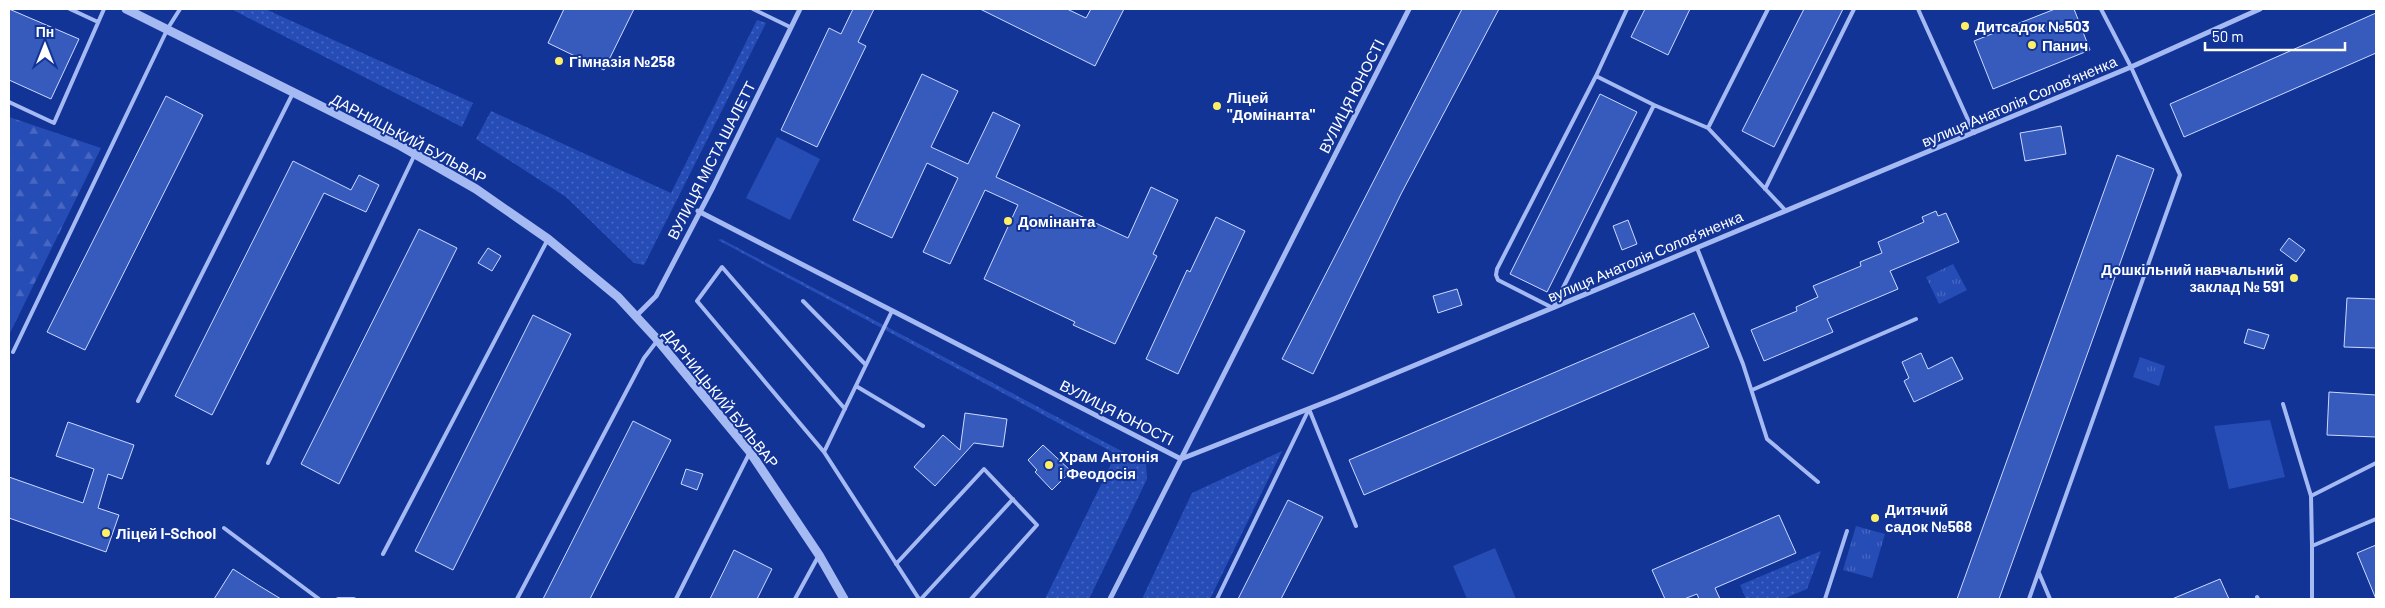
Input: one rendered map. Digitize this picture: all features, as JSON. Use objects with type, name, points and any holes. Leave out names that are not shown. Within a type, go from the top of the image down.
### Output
[{"type":"street","name":"ДАРНИЦЬКИЙ БУЛЬВАР","points":[[126,9],[168,28],[415,154],[476,189],[548,239],[618,297],[750,452],[819,555],[844,599]]},
{"type":"street","name":"ВУЛИЦЯ МІСТА ШАЛЕТТ","points":[[636,316],[656,296],[713,186],[800,9]]},
{"type":"street","name":"ВУЛИЦЯ ЮНОСТІ","points":[[698,212],[1181,460],[1409,9]]},
{"type":"street","name":"вулиця Анатолія Соловʼяненка","points":[[1181,460],[1309,409],[2131,67],[2260,9]]},
{"type":"street","points":[[1110,599],[1181,460]]},
{"type":"lane","points":[[70,9],[98,22]]},
{"type":"lane","points":[[9,102],[54,123],[104,9]]},
{"type":"lane","points":[[13,352],[168,28],[180,9]]},
{"type":"lane","points":[[753,9],[790,27]]},
{"type":"lane","points":[[1627,9],[1596,76],[1497,269],[1496,275],[1504,284],[1553,308],[1654,105]]},
{"type":"lane","points":[[1708,128],[1768,9]]},
{"type":"lane","points":[[1765,189],[1854,9]]},
{"type":"lane","points":[[1918,9],[1974,132]]},
{"type":"lane","points":[[2029,599],[2180,175],[2131,67],[2101,9]]},
{"type":"lane","points":[[1596,76],[1654,105],[1708,128],[1786,211]]},
{"type":"lane","points":[[138,402],[293,93]]},
{"type":"lane","points":[[268,463],[415,154]]},
{"type":"lane","points":[[383,554],[548,239]]},
{"type":"lane","points":[[1697,248],[1752,390],[1767,439],[1818,482]]},
{"type":"lane","points":[[845,409],[722,267],[697,301],[824,452],[920,599],[1013,499]]},
{"type":"lane","points":[[803,301],[866,365]]},
{"type":"lane","points":[[824,452],[892,311]]},
{"type":"lane","points":[[1752,390],[1916,319]]},
{"type":"lane","points":[[517,599],[644,358],[657,341]]},
{"type":"lane","points":[[856,386],[923,426]]},
{"type":"lane","points":[[2283,404],[2311,496],[2312,599]]},
{"type":"lane","points":[[1309,409],[1356,526]]},
{"type":"lane","points":[[1217,599],[1309,409]]},
{"type":"lane","points":[[676,599],[750,452]]},
{"type":"lane","points":[[2311,496],[2376,463]]},
{"type":"lane","points":[[896,564],[984,469],[1037,525],[971,599]]},
{"type":"lane","points":[[2312,546],[2376,520]]},
{"type":"lane","points":[[224,528],[320,599]]},
{"type":"lane","points":[[1825,599],[1847,531]]},
{"type":"lane","points":[[795,599],[819,555]]},
{"type":"lane","points":[[2039,573],[2050,599]]},
{"type":"lane","points":[[338,599],[354,599]]},
{"type":"green space","points":[[231,9],[265,9],[473,103],[462,127]]},
{"type":"green space","points":[[757,20],[766,23],[644,265],[634,263],[566,197],[476,139],[491,111],[671,193]]},
{"type":"green space","points":[[9,117],[101,148],[9,335]]},
{"type":"green space","points":[[777,137],[820,159],[790,220],[746,198]]},
{"type":"green space","points":[[721,239],[1146,464],[1147,479],[1089,599],[1045,599],[1116,454],[718,240]]},
{"type":"green space","points":[[1953,264],[1967,290],[1939,304],[1926,277]]},
{"type":"green space","points":[[2140,357],[2165,366],[2159,386],[2133,377]]},
{"type":"green space","points":[[2270,420],[2285,477],[2229,489],[2214,426]]},
{"type":"green space","points":[[1282,451],[1210,599],[1142,599],[1192,493]]},
{"type":"green space","points":[[1856,526],[1885,534],[1872,578],[1843,570]]},
{"type":"green space","points":[[1495,548],[1516,599],[1467,599],[1453,566]]},
{"type":"green space","points":[[1821,551],[1807,589],[1783,599],[1746,599],[1740,585]]},
{"type":"building","points":[[9,9],[79,39],[51,99],[9,80]]},
{"type":"building","points":[[564,9],[634,9],[604,70],[548,43]]},
{"type":"building","points":[[853,9],[874,9],[858,42],[866,46],[817,147],[781,130],[829,28],[841,34]]},
{"type":"building","points":[[980,9],[1067,9],[1086,18],[1091,9],[1124,9],[1095,66]]},
{"type":"building","points":[[1462,9],[1499,9],[1401,194],[1313,374],[1282,359]]},
{"type":"building","points":[[1645,9],[1690,9],[1668,55],[1631,37]]},
{"type":"building","points":[[1804,9],[1843,9],[1774,147],[1742,131]]},
{"type":"building","name":"Панич","points":[[2055,9],[2074,9],[2090,50],[1993,89],[1974,41]]},
{"type":"building","points":[[2376,13],[2376,53],[2184,137],[2170,104]]},
{"type":"building","points":[[922,74],[958,91],[931,147],[968,164],[993,112],[1020,125],[996,177],[1128,238],[1151,187],[1178,200],[1153,254],[1157,256],[1115,344],[1073,325],[1075,322],[984,279],[1018,205],[985,190],[950,264],[923,252],[958,178],[927,163],[892,238],[853,220]]},
{"type":"building","points":[[1600,94],[1637,112],[1547,292],[1510,274]]},
{"type":"building","points":[[166,96],[203,115],[85,350],[47,332]]},
{"type":"building","points":[[2061,126],[2066,154],[2025,161],[2020,133]]},
{"type":"building","points":[[2117,155],[2154,169],[1999,599],[1957,599]]},
{"type":"building","points":[[293,161],[351,190],[359,175],[379,185],[366,212],[324,193],[212,415],[175,396]]},
{"type":"building","points":[[1936,211],[1938,216],[1946,213],[1959,242],[1890,271],[1898,289],[1827,319],[1833,332],[1764,361],[1751,330],[1797,311],[1796,307],[1818,297],[1813,286],[1861,266],[1860,262],[1882,253],[1878,242],[1924,222],[1922,217]]},
{"type":"building","points":[[1216,217],[1245,231],[1178,374],[1146,359],[1187,270],[1190,272]]},
{"type":"building","points":[[1628,220],[1637,244],[1622,250],[1613,226]]},
{"type":"building","points":[[419,229],[457,248],[339,484],[301,464]]},
{"type":"building","points":[[2289,238],[2305,250],[2296,262],[2280,250]]},
{"type":"building","points":[[488,248],[501,256],[492,271],[478,263]]},
{"type":"building","points":[[1457,289],[1462,305],[1438,313],[1433,296]]},
{"type":"building","points":[[2347,298],[2376,299],[2376,348],[2344,347]]},
{"type":"building","points":[[1694,313],[1709,347],[1364,495],[1349,460]]},
{"type":"building","points":[[533,315],[571,334],[453,570],[415,551]]},
{"type":"building","points":[[2248,329],[2269,335],[2264,349],[2244,343]]},
{"type":"building","points":[[1921,353],[1928,369],[1952,357],[1963,379],[1914,402],[1904,381],[1909,378],[1902,362]]},
{"type":"building","points":[[2329,392],[2376,395],[2376,437],[2327,435]]},
{"type":"building","points":[[965,413],[1007,419],[1003,447],[974,443],[935,486],[914,467],[943,435],[960,450]]},
{"type":"building","points":[[633,421],[671,440],[590,599],[543,599]]},
{"type":"building","points":[[68,422],[134,445],[122,479],[108,474],[98,508],[119,515],[106,552],[9,518],[9,477],[83,503],[94,469],[56,456]]},
{"type":"building","name":"Храм Антонія і Феодосія","points":[[1043,445],[1071,471],[1052,490],[1035,472],[1037,470],[1028,460]]},
{"type":"building","points":[[686,469],[703,474],[697,490],[681,484]]},
{"type":"building","points":[[1288,500],[1323,517],[1281,599],[1238,599]]},
{"type":"building","points":[[1779,515],[1796,553],[1715,588],[1720,599],[1699,599],[1697,594],[1684,599],[1665,599],[1652,570]]},
{"type":"building","points":[[2376,545],[2376,599],[2357,553]]},
{"type":"building","points":[[734,550],[772,569],[757,599],[710,599]]},
{"type":"building","points":[[233,569],[258,585],[281,599],[214,599]]},
{"type":"building","points":[[2220,579],[2229,599],[2172,599]]},
{"type":"place","name":"Дитсадок №503","points":[[1965,26]]},
{"type":"place","name":"Панич","points":[[2032,45]]},
{"type":"place","name":"Гімназія №258","points":[[559,61]]},
{"type":"place","name":"Ліцей \"Домінанта\"","points":[[1217,106]]},
{"type":"place","name":"Домінанта","points":[[1008,221]]},
{"type":"place","name":"Дошкільний навчальний заклад № 591","points":[[2294,278]]},
{"type":"place","name":"Храм Антонія і Феодосія","points":[[1049,465]]},
{"type":"place","name":"Дитячий садок №568","points":[[1875,518]]},
{"type":"place","name":"Ліцей I-School","points":[[106,533]]}]
